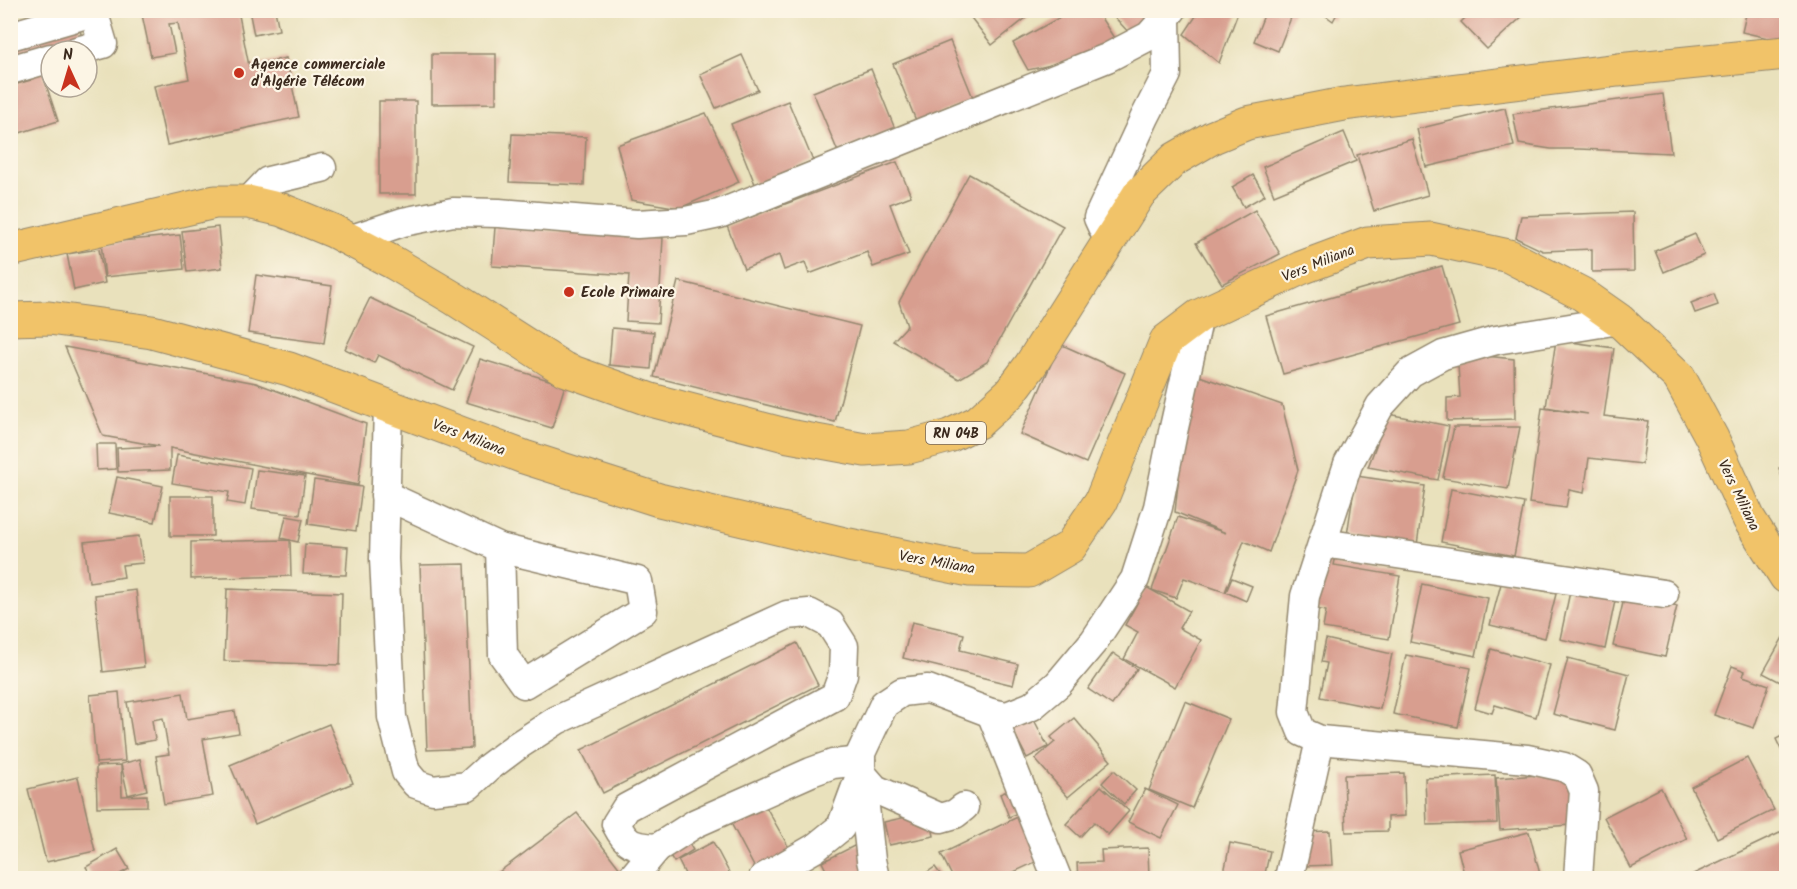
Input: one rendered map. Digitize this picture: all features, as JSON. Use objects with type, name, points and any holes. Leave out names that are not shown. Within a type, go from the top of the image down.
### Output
[{"type":"main road","name":"RN 04B","points":[[25,247],[215,202],[248,202],[282,210],[333,231],[394,263],[564,369],[651,400],[789,436],[865,450],[909,447],[950,436],[978,422],[1010,393],[1030,366],[1139,195],[1175,159],[1213,138],[1247,123],[1355,102],[1618,70],[1786,53]]},
{"type":"main road","name":"Vers Miliana","points":[[12,318],[49,318],[152,332],[289,369],[524,457],[659,500],[849,545],[970,570],[1029,571],[1070,547],[1101,501],[1166,341],[1199,316],[1300,268],[1368,243],[1431,238],[1509,256],[1582,294],[1619,320],[1679,377],[1712,438],[1749,519],[1786,577]]},
{"type":"main road","points":[[10,259],[25,247]]},
{"type":"street","points":[[10,36],[93,11],[103,44],[99,45]]},
{"type":"street","points":[[349,240],[403,222],[453,212],[500,213],[637,224],[686,221],[719,214],[1107,58],[1149,36],[1169,14]]},
{"type":"street","points":[[1109,242],[1098,218],[1167,74],[1169,14]]},
{"type":"street","points":[[10,70],[39,62]]},
{"type":"street","points":[[248,202],[268,181],[322,168]]},
{"type":"street","points":[[875,879],[871,860],[861,753],[884,704],[902,692],[928,689],[991,713],[1007,716],[1032,706],[1058,684],[1094,641],[1135,579],[1158,507],[1199,316]]},
{"type":"street","points":[[1578,879],[1584,791],[1577,775],[1564,767],[1527,759],[1320,740],[1302,732],[1294,712],[1305,596],[1348,464],[1380,406],[1410,372],[1443,355],[1496,340],[1619,320]]},
{"type":"street","points":[[388,406],[384,559],[392,717],[406,772],[416,784],[433,790],[468,786],[507,753],[557,720],[788,615],[809,614],[830,624],[844,646],[843,674],[835,696],[626,808],[616,824],[622,836],[636,847],[657,848]]},
{"type":"street","points":[[386,495],[500,548],[638,581],[643,611],[524,684],[503,655],[500,548]]},
{"type":"street","points":[[1323,543],[1664,594]]},
{"type":"street","points":[[991,713],[1057,879]]},
{"type":"street","points":[[1289,879],[1320,740]]},
{"type":"street","points":[[632,879],[657,848],[696,823],[833,764],[861,767]]},
{"type":"street","points":[[861,767],[875,789],[940,818],[955,814],[964,807]]},
{"type":"street","points":[[763,879],[815,848],[842,827],[861,767]]},
{"type":"building","points":[[74,10],[82,39],[39,39],[39,99],[51,99],[58,121],[10,136],[10,86],[31,80],[12,84],[10,79],[10,25]]},
{"type":"building","name":"Agence commerciale d'Algérie Télécom","points":[[141,10],[238,10],[249,66],[286,58],[299,117],[167,145],[154,86],[189,79],[178,23],[169,24],[175,53],[151,57]]},
{"type":"building","name":"Agence commerciale d'Algérie Télécom","points":[[249,10],[275,10],[279,30],[254,35]]},
{"type":"building","points":[[965,10],[1036,10],[992,45]]},
{"type":"building","points":[[1073,10],[1096,10],[1114,38],[1079,59],[1028,70],[1013,43]]},
{"type":"building","points":[[1108,10],[1158,10],[1131,35]]},
{"type":"building","points":[[1200,10],[1239,10],[1219,63],[1184,34]]},
{"type":"building","points":[[1266,10],[1294,10],[1278,51],[1254,41]]},
{"type":"building","points":[[1318,10],[1339,10],[1333,21]]},
{"type":"building","points":[[1473,10],[1525,10],[1527,12],[1487,49],[1461,22]]},
{"type":"building","points":[[1747,10],[1786,10],[1785,42],[1742,32]]},
{"type":"building","points":[[950,41],[974,100],[917,123],[893,64]]},
{"type":"building","points":[[432,54],[496,54],[496,103],[432,104]]},
{"type":"building","points":[[742,55],[758,90],[716,108],[700,74]]},
{"type":"building","points":[[871,69],[895,129],[838,152],[813,92]]},
{"type":"building","points":[[1663,94],[1671,153],[1551,149],[1519,144],[1513,114]]},
{"type":"building","points":[[379,101],[416,101],[416,194],[379,194]]},
{"type":"building","points":[[788,101],[813,161],[755,184],[731,124]]},
{"type":"building","points":[[1505,108],[1514,146],[1426,167],[1417,129]]},
{"type":"building","points":[[706,113],[739,182],[680,208],[631,200],[617,145]]},
{"type":"building","points":[[1344,132],[1356,161],[1274,195],[1263,167]]},
{"type":"building","points":[[512,134],[586,137],[584,185],[509,182]]},
{"type":"building","points":[[1412,139],[1428,195],[1374,211],[1357,155]]},
{"type":"building","points":[[897,162],[911,196],[890,204],[909,254],[873,267],[867,252],[809,274],[805,262],[784,270],[779,255],[744,269],[727,226]]},
{"type":"building","points":[[969,174],[1063,226],[987,362],[959,379],[893,341],[907,326],[899,302]]},
{"type":"building","points":[[1253,175],[1265,195],[1244,207],[1232,187]]},
{"type":"building","points":[[1255,210],[1280,254],[1222,284],[1196,243]]},
{"type":"building","points":[[1633,212],[1634,271],[1592,272],[1592,249],[1543,251],[1516,238],[1521,216]]},
{"type":"building","points":[[218,227],[222,268],[187,272],[182,231]]},
{"type":"building","points":[[495,227],[663,238],[658,323],[626,321],[629,275],[492,266]]},
{"type":"building","points":[[1695,234],[1704,255],[1664,272],[1655,251]]},
{"type":"building","points":[[180,235],[184,269],[105,277],[101,243]]},
{"type":"building","points":[[99,249],[105,283],[74,290],[67,254]]},
{"type":"building","points":[[1442,266],[1459,325],[1283,374],[1266,316]]},
{"type":"building","points":[[256,275],[332,286],[324,343],[248,333]]},
{"type":"building","points":[[678,281],[860,326],[835,422],[654,377]]},
{"type":"building","points":[[1714,294],[1718,305],[1695,313],[1691,303]]},
{"type":"building","points":[[370,298],[473,347],[452,390],[378,355],[374,363],[345,349]]},
{"type":"building","points":[[612,328],[654,332],[651,369],[609,365]]},
{"type":"building","points":[[1556,340],[1614,348],[1604,416],[1648,421],[1642,464],[1589,458],[1584,493],[1569,490],[1566,508],[1529,503],[1542,408],[1588,414],[1546,407]]},
{"type":"building","points":[[1060,344],[1125,373],[1086,463],[1020,434]]},
{"type":"building","points":[[65,347],[256,383],[366,424],[358,485],[170,448],[170,470],[118,472],[117,448],[159,446],[103,436]]},
{"type":"building","points":[[1485,356],[1514,359],[1515,419],[1447,421],[1447,398],[1460,397],[1458,365]]},
{"type":"building","points":[[480,359],[565,385],[552,428],[466,402]]},
{"type":"building","points":[[1194,374],[1282,405],[1298,470],[1269,552],[1244,541],[1225,592],[1184,578],[1176,598],[1152,590],[1178,517],[1226,533],[1175,512],[1183,436]]},
{"type":"building","points":[[1388,414],[1449,426],[1438,480],[1368,467]]},
{"type":"building","points":[[1454,427],[1520,427],[1508,489],[1443,478]]},
{"type":"building","points":[[96,444],[115,444],[116,469],[97,470]]},
{"type":"building","points":[[177,455],[251,468],[245,505],[227,502],[229,492],[172,483]]},
{"type":"building","points":[[1786,466],[1786,490],[1779,468]]},
{"type":"building","points":[[257,470],[305,476],[300,515],[252,509]]},
{"type":"building","points":[[1356,476],[1425,486],[1417,545],[1347,535]]},
{"type":"building","points":[[117,477],[163,486],[155,522],[109,513]]},
{"type":"building","points":[[314,480],[362,487],[356,531],[308,524]]},
{"type":"building","points":[[1451,489],[1524,503],[1514,556],[1441,542]]},
{"type":"building","points":[[170,496],[213,496],[213,536],[170,536]]},
{"type":"building","points":[[286,516],[303,519],[298,542],[281,538]]},
{"type":"building","points":[[139,536],[143,563],[122,565],[124,577],[89,582],[84,542]]},
{"type":"building","points":[[290,540],[291,576],[191,579],[191,542]]},
{"type":"building","points":[[305,544],[348,547],[346,575],[303,574]]},
{"type":"building","points":[[1322,553],[1336,556],[1334,565],[1400,576],[1389,639],[1323,628],[1326,611],[1313,608]]},
{"type":"building","points":[[465,564],[472,748],[427,750],[420,565]]},
{"type":"building","points":[[1232,578],[1252,586],[1246,601],[1226,592]]},
{"type":"building","points":[[1502,580],[1556,594],[1545,638],[1490,625]]},
{"type":"building","points":[[1422,584],[1488,598],[1476,656],[1410,642]]},
{"type":"building","points":[[1146,587],[1189,611],[1179,628],[1201,640],[1175,687],[1124,659],[1138,632],[1125,625]]},
{"type":"building","points":[[1571,587],[1616,596],[1605,649],[1560,639]]},
{"type":"building","points":[[227,589],[342,593],[340,665],[224,661]]},
{"type":"building","points":[[136,590],[144,667],[103,672],[95,595]]},
{"type":"building","points":[[1625,594],[1677,606],[1665,657],[1613,646]]},
{"type":"building","points":[[912,622],[964,634],[960,650],[1018,664],[1013,685],[903,658]]},
{"type":"building","points":[[1786,632],[1786,685],[1763,673]]},
{"type":"building","points":[[1326,639],[1392,654],[1380,709],[1320,697],[1327,663],[1321,662]]},
{"type":"building","points":[[797,643],[818,685],[603,793],[581,750]]},
{"type":"building","points":[[1491,649],[1550,665],[1536,717],[1495,705],[1492,713],[1475,708]]},
{"type":"building","points":[[1113,653],[1137,669],[1112,705],[1088,689]]},
{"type":"building","points":[[1406,655],[1471,668],[1458,727],[1393,714]]},
{"type":"building","points":[[1568,658],[1629,674],[1615,730],[1553,714]]},
{"type":"building","points":[[1732,666],[1745,671],[1743,676],[1769,685],[1754,728],[1714,715]]},
{"type":"building","points":[[119,692],[125,761],[96,763],[90,695]]},
{"type":"building","points":[[183,693],[187,719],[235,711],[239,733],[203,739],[213,796],[164,804],[156,756],[169,754],[163,718],[152,720],[155,740],[134,744],[127,702]]},
{"type":"building","points":[[1185,701],[1229,719],[1192,808],[1149,790]]},
{"type":"building","points":[[1031,714],[1048,747],[1027,758],[1010,725]]},
{"type":"building","points":[[1074,718],[1111,761],[1068,797],[1035,759],[1055,742],[1051,737]]},
{"type":"building","points":[[329,724],[353,783],[255,824],[230,765]]},
{"type":"building","points":[[1786,734],[1786,760],[1776,739]]},
{"type":"building","points":[[1747,758],[1774,810],[1717,838],[1691,787]]},
{"type":"building","points":[[140,759],[147,790],[128,795],[121,764]]},
{"type":"building","points":[[121,765],[122,796],[147,795],[147,806],[97,807],[96,766]]},
{"type":"building","points":[[1114,770],[1136,790],[1124,804],[1102,783]]},
{"type":"building","points":[[1582,772],[1585,824],[1500,830],[1496,778]]},
{"type":"building","points":[[1404,773],[1405,816],[1388,817],[1388,831],[1346,832],[1344,775]]},
{"type":"building","points":[[1495,775],[1497,823],[1427,825],[1425,778]]},
{"type":"building","points":[[78,777],[95,851],[46,862],[28,789]]},
{"type":"building","points":[[1024,784],[1033,807],[1009,817],[1000,794]]},
{"type":"building","points":[[1101,786],[1129,811],[1108,835],[1094,822],[1080,837],[1066,824]]},
{"type":"building","points":[[1661,788],[1687,839],[1631,868],[1604,817]]},
{"type":"building","points":[[1145,789],[1178,805],[1161,838],[1128,822]]},
{"type":"building","points":[[765,805],[793,855],[758,874],[731,823]]},
{"type":"building","points":[[1038,807],[1059,851],[1001,878],[953,878],[941,854]]},
{"type":"building","points":[[929,812],[934,836],[889,845],[884,822]]},
{"type":"building","points":[[577,813],[627,878],[491,878]]},
{"type":"building","points":[[1786,830],[1786,878],[1685,878]]},
{"type":"building","points":[[1330,831],[1332,865],[1304,866],[1303,832]]},
{"type":"building","points":[[1529,832],[1541,878],[1465,878],[1458,850]]},
{"type":"building","points":[[686,839],[693,850],[674,862],[667,851]]},
{"type":"building","points":[[864,841],[883,878],[830,878],[822,862]]},
{"type":"building","points":[[713,842],[732,878],[687,878],[678,860]]},
{"type":"building","points":[[1230,843],[1270,851],[1264,878],[1223,878]]},
{"type":"building","points":[[1148,848],[1149,878],[1078,878],[1077,863],[1102,862],[1101,850]]},
{"type":"building","points":[[117,849],[129,869],[113,878],[93,878],[86,867]]},
{"type":"building","points":[[935,867],[943,878],[919,878]]},
{"type":"place","name":"Agence commerciale d'Algérie Télécom","points":[[239,73]]},
{"type":"place","name":"Ecole Primaire","points":[[569,292]]}]
